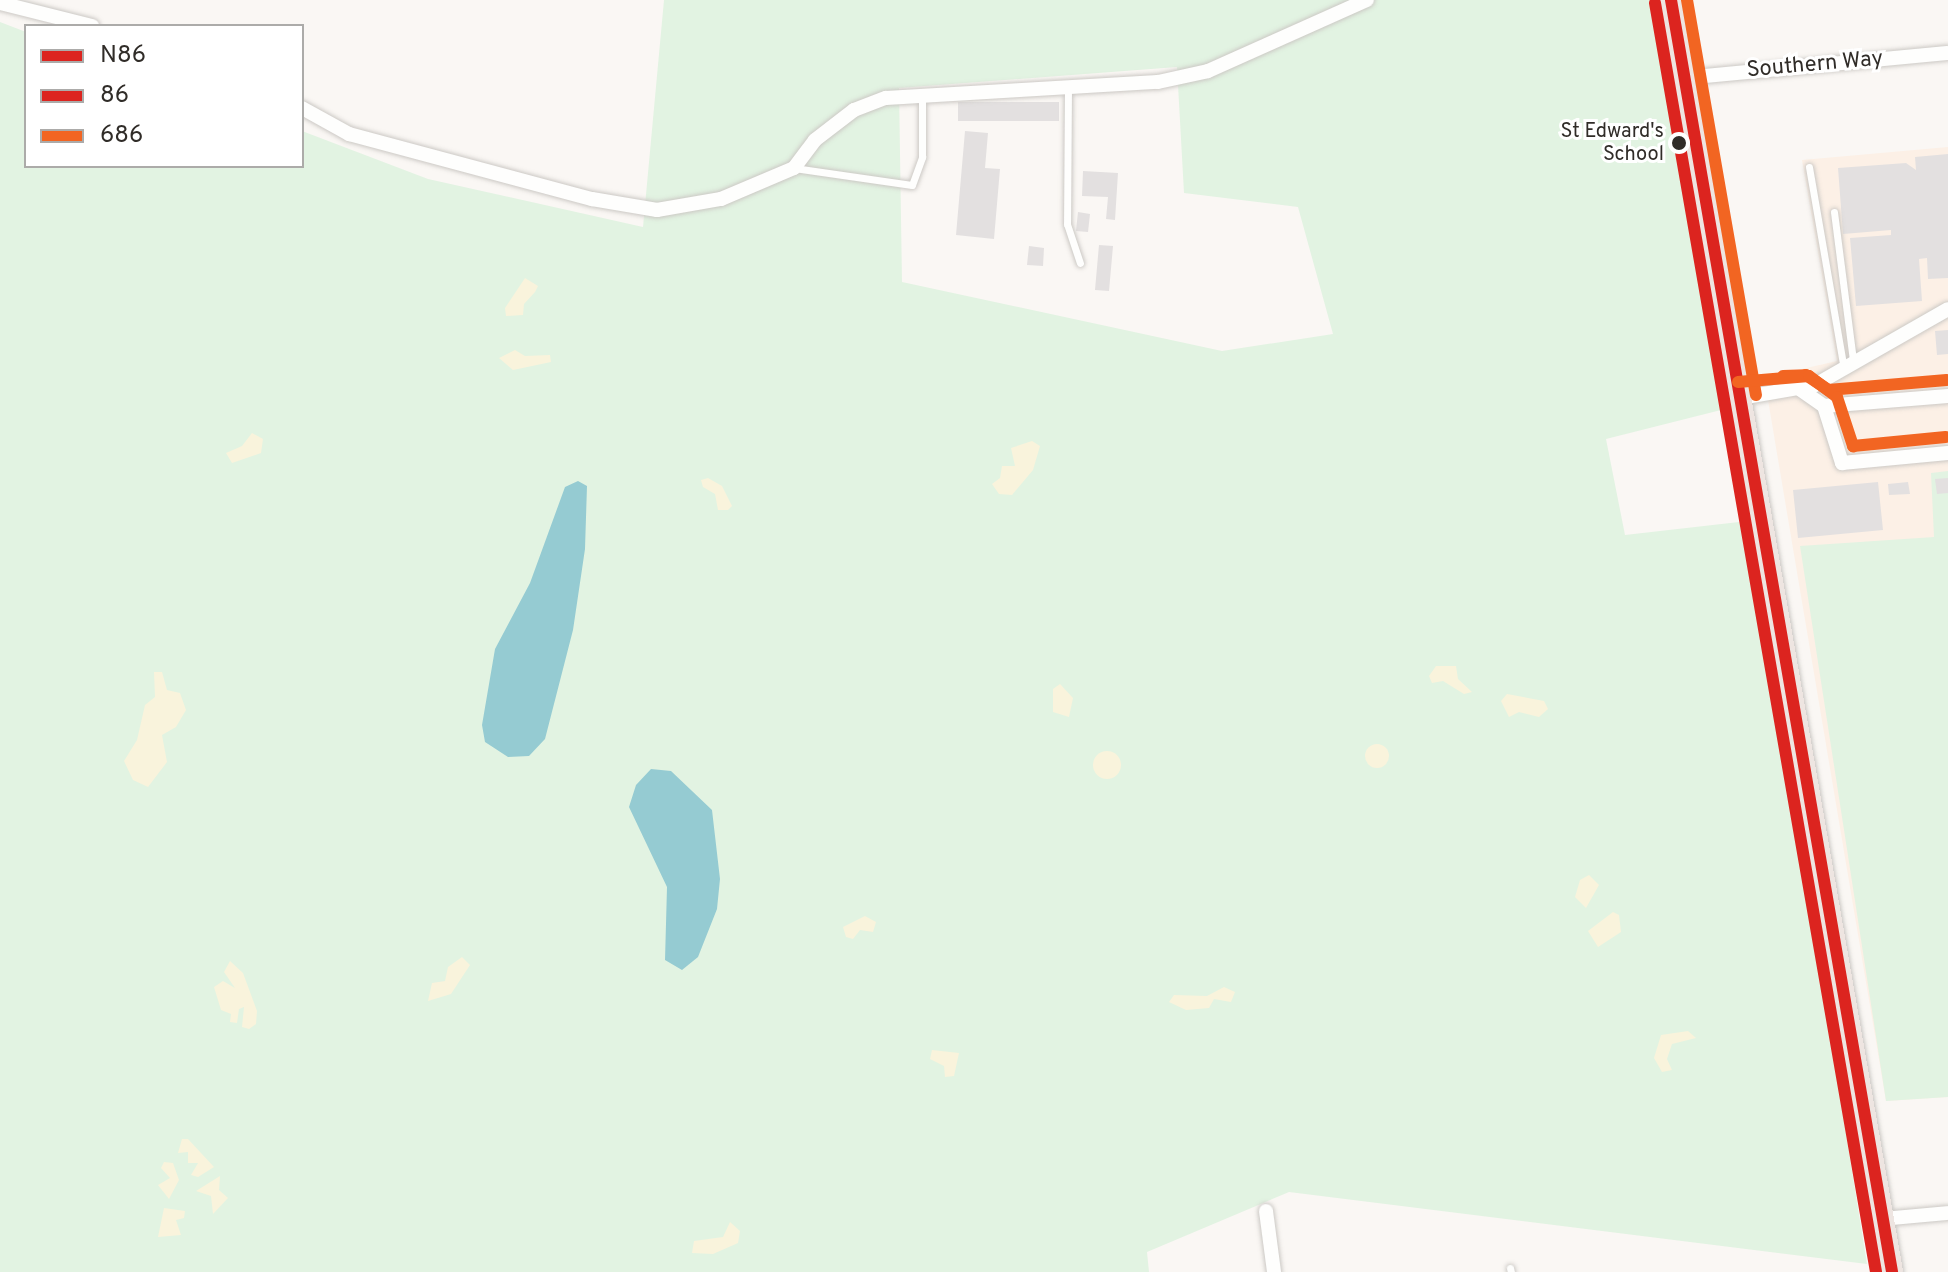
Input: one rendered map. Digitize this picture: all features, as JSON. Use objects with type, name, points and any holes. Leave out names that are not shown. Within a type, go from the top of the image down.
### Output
[{"type":"main road","points":[[1671,0],[1892,1272]]},
{"type":"street","points":[[304,109],[349,134],[592,199],[657,210],[721,199],[794,168],[815,140],[854,110],[886,98],[1158,82],[1208,71],[1367,0]]},
{"type":"street","points":[[0,3],[84,24]]},
{"type":"street","name":"Southern Way","points":[[1683,78],[1948,53]]},
{"type":"street","points":[[1740,398],[1801,390],[1948,309]]},
{"type":"street","points":[[1801,390],[1824,406],[1842,463],[1948,453]]},
{"type":"street","points":[[1824,406],[1948,396]]},
{"type":"street","points":[[1266,1211],[1274,1272]]},
{"type":"street","points":[[1882,1219],[1948,1213]]},
{"type":"lane","points":[[1068,87],[1067,224],[1080,263]]},
{"type":"lane","points":[[794,168],[912,185],[922,157],[922,96]]},
{"type":"lane","points":[[1809,167],[1849,366]]},
{"type":"lane","points":[[1834,212],[1849,366]]},
{"type":"shaded area","points":[[1948,147],[1948,1097],[1886,1101],[1766,388],[1767,377],[1837,361],[1802,160]]},
{"type":"green space","points":[[664,0],[1651,0],[1721,410],[1606,439],[1625,535],[1739,522],[1757,581],[1867,1264],[1289,1192],[1147,1252],[1149,1272],[0,1272],[0,22],[24,31],[24,168],[304,168],[304,132],[428,179],[643,227]],"holes":[[[1177,67],[1184,193],[1298,207],[1333,334],[1222,351],[902,282],[899,88]]]},
{"type":"green space","points":[[1948,471],[1948,1097],[1886,1101],[1800,546],[1934,537],[1931,473]]},
{"type":"sand","points":[[525,278],[538,286],[535,292],[524,304],[523,315],[506,316],[505,308]]},
{"type":"sand","points":[[515,350],[525,356],[550,355],[551,362],[513,370],[499,358]]},
{"type":"sand","points":[[252,433],[263,439],[261,453],[232,463],[226,453],[242,446]]},
{"type":"sand","points":[[1032,441],[1040,446],[1033,470],[1012,495],[999,494],[992,484],[1000,478],[1002,466],[1015,466],[1011,448]]},
{"type":"sand","points":[[708,478],[722,486],[732,506],[728,510],[718,510],[715,494],[703,487],[701,480]]},
{"type":"sand","points":[[1436,666],[1456,666],[1458,679],[1472,692],[1464,694],[1443,681],[1432,683],[1429,676]]},
{"type":"sand","points":[[154,672],[162,672],[167,690],[180,693],[186,710],[176,727],[162,735],[167,762],[148,787],[133,780],[124,761],[137,740],[145,705],[155,697]]},
{"type":"sand","points":[[1060,684],[1073,698],[1069,717],[1053,712],[1053,689]]},
{"type":"sand","points":[[1507,694],[1544,701],[1548,709],[1539,717],[1519,712],[1509,717],[1501,701]]},
{"type":"sand","points":[[1377,744],[1385,748],[1389,756],[1385,764],[1377,768],[1369,764],[1365,756],[1369,748]]},
{"type":"sand","points":[[1107,751],[1117,755],[1121,765],[1117,775],[1107,779],[1097,775],[1093,765],[1097,755]]},
{"type":"sand","points":[[1589,875],[1599,885],[1586,908],[1575,897],[1580,880]]},
{"type":"sand","points":[[1613,912],[1619,915],[1621,932],[1598,947],[1588,931]]},
{"type":"sand","points":[[865,916],[876,922],[873,932],[860,930],[853,939],[846,937],[843,927]]},
{"type":"sand","points":[[462,957],[470,965],[451,994],[428,1001],[432,983],[445,981],[448,967]]},
{"type":"sand","points":[[230,961],[243,973],[257,1011],[256,1024],[249,1029],[242,1027],[244,1007],[239,1009],[237,1023],[230,1022],[231,1014],[221,1010],[214,987],[223,981],[235,988],[224,972]]},
{"type":"sand","points":[[1224,987],[1235,992],[1231,1002],[1214,999],[1209,1008],[1186,1010],[1169,1002],[1174,995],[1207,996]]},
{"type":"sand","points":[[1688,1031],[1696,1038],[1672,1044],[1667,1059],[1672,1070],[1662,1072],[1654,1058],[1661,1035]]},
{"type":"sand","points":[[932,1050],[959,1053],[954,1076],[945,1077],[944,1066],[930,1059]]},
{"type":"sand","points":[[182,1139],[188,1139],[214,1167],[198,1177],[191,1175],[198,1163],[188,1163],[188,1152],[178,1153]]},
{"type":"sand","points":[[164,1162],[173,1163],[179,1180],[169,1199],[158,1185],[170,1178],[161,1168]]},
{"type":"sand","points":[[220,1176],[219,1190],[228,1198],[213,1214],[211,1196],[196,1191]]},
{"type":"sand","points":[[164,1208],[185,1211],[184,1218],[176,1220],[181,1235],[158,1237]]},
{"type":"sand","points":[[730,1222],[740,1231],[738,1243],[713,1254],[692,1253],[694,1241],[723,1237]]},
{"type":"water","points":[[578,481],[587,486],[585,549],[573,630],[545,739],[529,756],[508,757],[485,742],[482,725],[495,649],[530,583],[565,487]]},
{"type":"water","points":[[651,769],[671,771],[712,810],[720,879],[717,909],[698,957],[682,970],[665,960],[667,887],[629,807],[636,785]]},
{"type":"building","points":[[958,102],[1059,102],[1059,121],[958,121]]},
{"type":"building","points":[[965,131],[988,133],[985,168],[1000,169],[994,239],[956,235]]},
{"type":"building","points":[[1948,154],[1948,278],[1928,279],[1927,258],[1919,259],[1922,301],[1856,306],[1850,238],[1891,235],[1891,230],[1843,234],[1838,168],[1906,163],[1916,170],[1915,157]]},
{"type":"building","points":[[1083,171],[1118,173],[1115,220],[1106,219],[1108,197],[1082,196]]},
{"type":"building","points":[[1078,212],[1090,214],[1088,232],[1076,231]]},
{"type":"building","points":[[1099,245],[1113,246],[1109,291],[1095,290]]},
{"type":"building","points":[[1029,246],[1044,248],[1043,266],[1027,265]]},
{"type":"building","points":[[1948,330],[1948,354],[1937,355],[1935,331]]},
{"type":"building","points":[[1948,478],[1948,493],[1937,494],[1935,479]]},
{"type":"building","points":[[1878,482],[1883,530],[1798,538],[1793,490]]},
{"type":"building","points":[[1908,482],[1910,494],[1889,495],[1888,484]]},
{"type":"transit line","name":"N86","points":[[1671,0],[1892,1272]]},
{"type":"transit line","name":"686","points":[[1687,0],[1756,395]]},
{"type":"transit line","name":"86","points":[[1655,3],[1876,1272]]},
{"type":"transit line","name":"686","points":[[1783,376],[1806,375],[1828,390],[1947,380]]},
{"type":"transit line","name":"686","points":[[1738,382],[1809,376],[1837,397],[1853,446],[1946,437]]},
{"type":"place","name":"St Edward's School","points":[[1679,143]]}]
